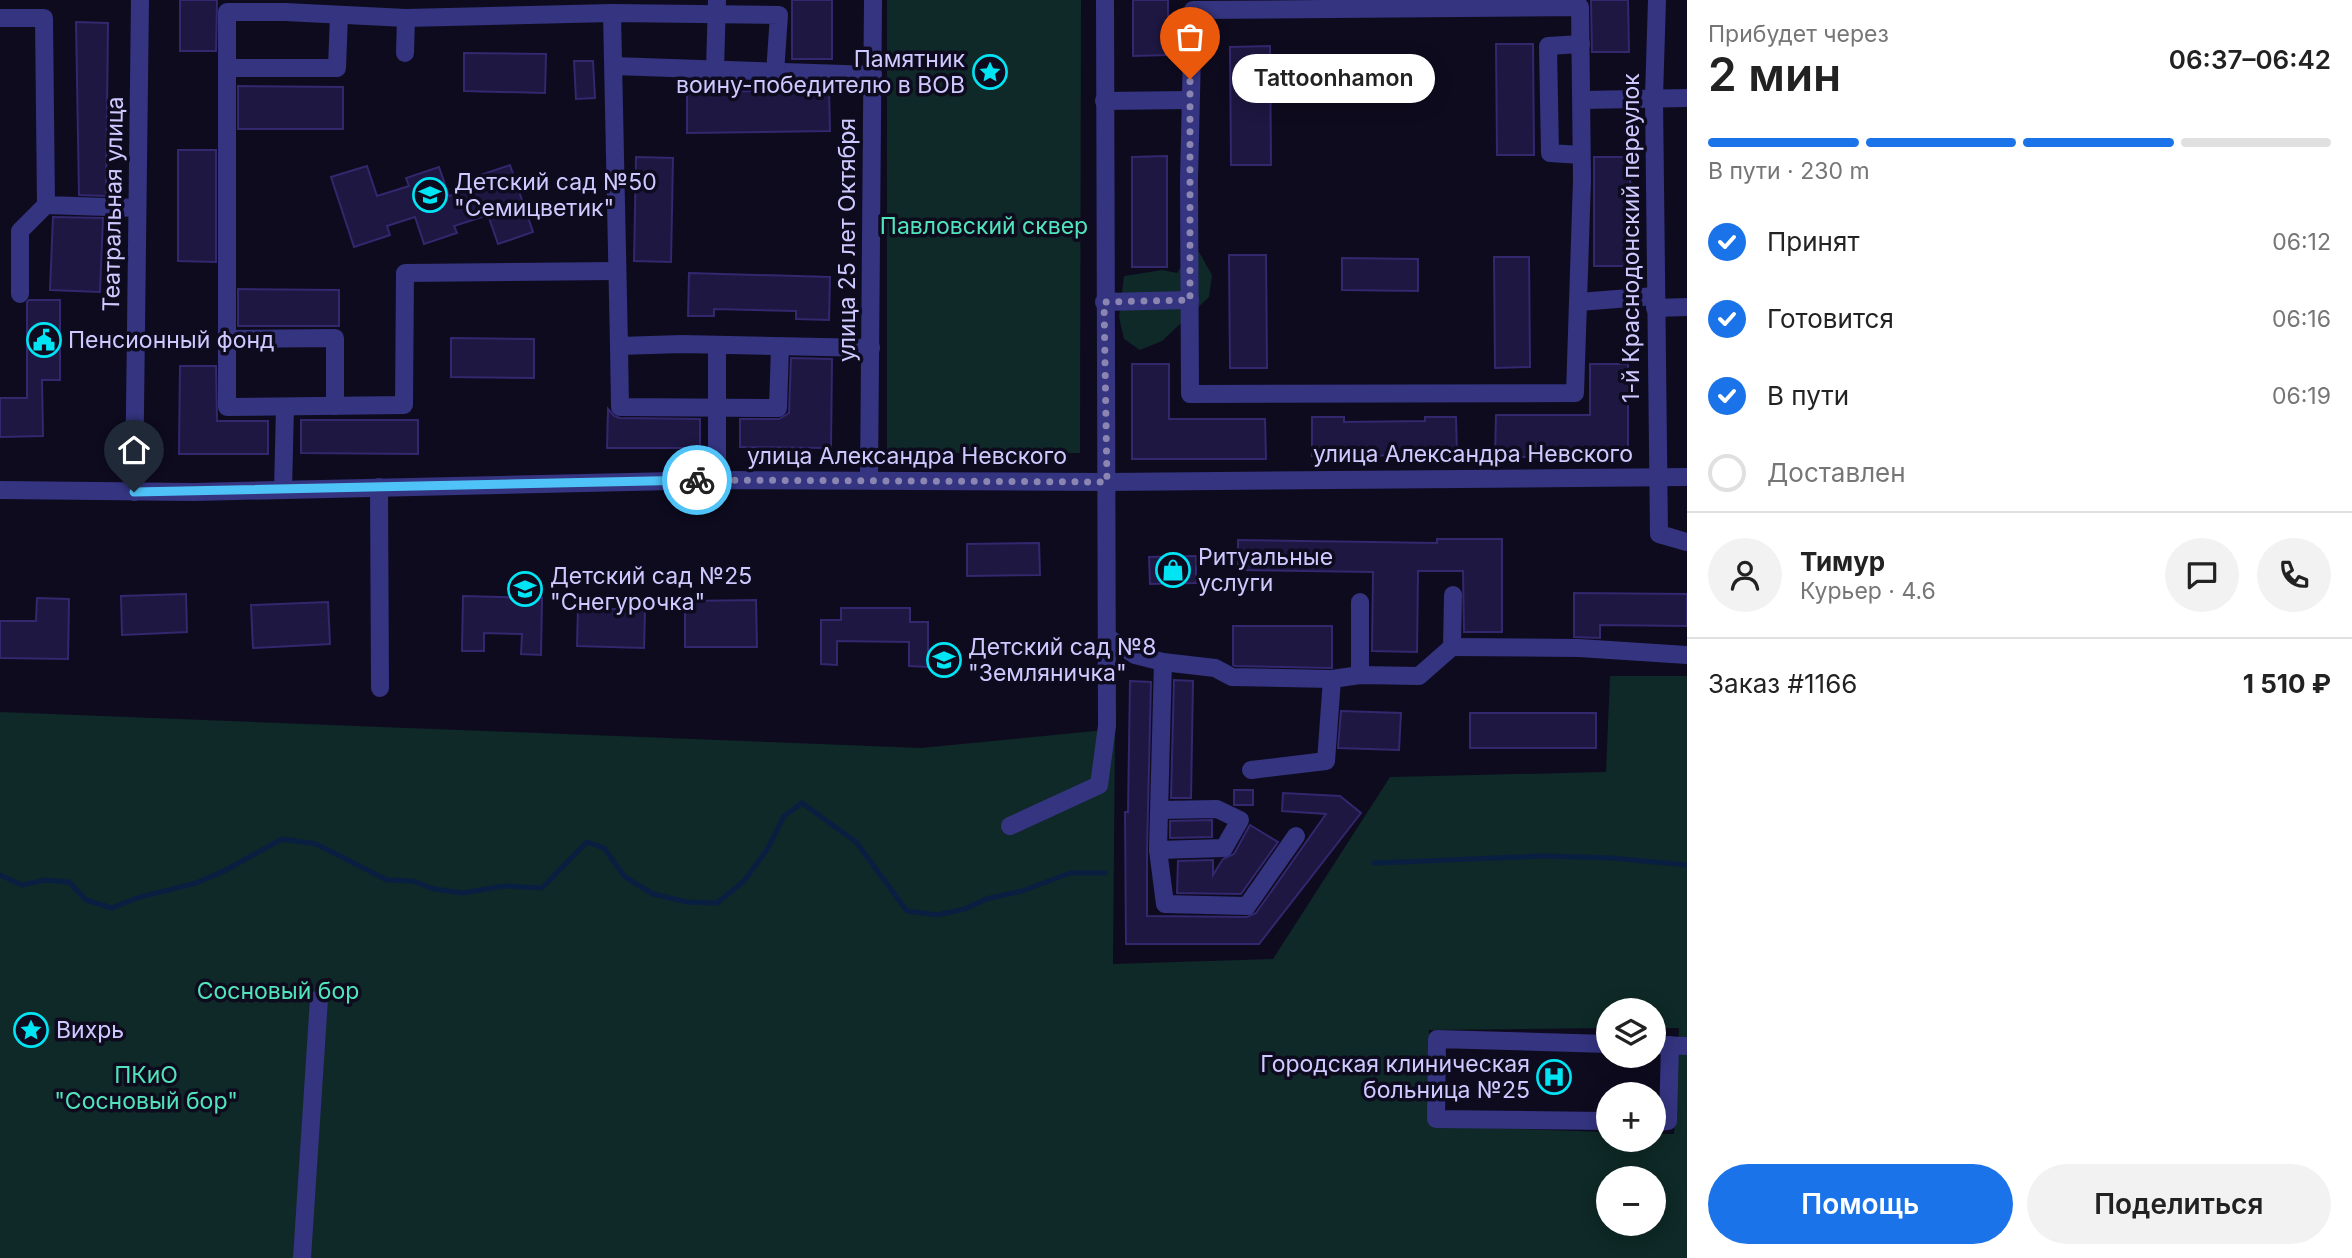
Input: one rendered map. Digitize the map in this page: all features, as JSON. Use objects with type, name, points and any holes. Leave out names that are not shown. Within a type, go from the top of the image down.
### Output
[{"type":"street","name":"Театральная улица","points":[[134,492],[140,0]]},
{"type":"street","name":"улица 25 лет Октября","points":[[869,480],[873,0]]},
{"type":"street","points":[[1010,826],[1099,785],[1107,726],[1105,0]]},
{"type":"street","name":"1-й Краснодонский переулок","points":[[1657,0],[1654,97],[1659,534],[1687,541]]},
{"type":"street","points":[[617,271],[405,273],[404,405],[227,407],[227,12],[286,6],[339,15],[405,18],[612,13],[717,7],[779,15],[775,73]]},
{"type":"street","points":[[715,69],[717,7]]},
{"type":"street","points":[[1580,7],[1581,44],[1579,302],[1575,393],[1190,394],[1189,100],[1193,10],[1580,7]]},
{"type":"street","points":[[612,13],[620,407],[778,408],[780,347]]},
{"type":"street","points":[[227,68],[337,68],[339,15]]},
{"type":"street","points":[[0,18],[44,18],[46,205],[20,231],[19,294]]},
{"type":"street","points":[[405,18],[405,53]]},
{"type":"street","points":[[1581,44],[1548,46],[1550,153],[1581,155]]},
{"type":"street","points":[[614,66],[873,75]]},
{"type":"street","points":[[1582,100],[1687,98]]},
{"type":"street","points":[[1104,101],[1189,100]]},
{"type":"street","points":[[46,205],[137,208]]},
{"type":"street","points":[[1104,302],[1190,300]]},
{"type":"street","points":[[1579,302],[1656,302],[1687,307]]},
{"type":"street","points":[[226,339],[335,338],[335,406]]},
{"type":"street","points":[[717,345],[717,480]]},
{"type":"street","points":[[619,346],[871,348]]},
{"type":"street","points":[[283,490],[285,407]]},
{"type":"street","name":"улица Александра Невского","points":[[0,490],[283,490],[717,480],[1107,482],[1687,477]]},
{"type":"street","points":[[379,487],[380,688]]},
{"type":"street","points":[[1452,595],[1452,647]]},
{"type":"street","points":[[1360,603],[1360,675]]},
{"type":"street","points":[[1107,637],[1135,655],[1163,662],[1216,668],[1232,677],[1332,679],[1360,675],[1419,676],[1452,647],[1579,648],[1687,655]]},
{"type":"street","points":[[1163,662],[1158,850],[1165,904],[1247,906],[1296,835]]},
{"type":"street","points":[[1251,770],[1326,761],[1332,679]]},
{"type":"street","points":[[1158,850],[1224,848],[1240,820],[1217,808],[1160,810]]},
{"type":"street","points":[[302,1258],[319,999]]},
{"type":"street","points":[[1596,1044],[1437,1039],[1436,1119],[1596,1121]]},
{"type":"street","points":[[1666,1121],[1677,1045]]},
{"type":"green space","name":"Павловский сквер","points":[[887,0],[1081,0],[1080,453],[887,453]]},
{"type":"green space","points":[[1192,252],[1199,252],[1212,275],[1209,297],[1162,341],[1140,350],[1124,339],[1119,317],[1124,276],[1162,270],[1177,273]]},
{"type":"green space","name":"Сосновый бор","points":[[1610,676],[1687,676],[1687,1258],[0,1258],[0,712],[921,748],[1115,729],[1113,964],[1273,959],[1390,777],[1606,772]],"holes":[[[1596,998],[1666,998],[1666,1028],[1679,1028],[1674,1134],[1666,1134],[1666,1152],[1596,1152],[1596,1132],[1430,1126],[1429,1030],[1596,1028]]]},
{"type":"building","points":[[180,0],[217,0],[216,51],[180,51]]},
{"type":"building","points":[[792,0],[832,0],[832,59],[792,59]]},
{"type":"building","points":[[1133,0],[1168,0],[1168,55],[1133,56]]},
{"type":"building","points":[[1591,0],[1628,0],[1629,52],[1592,52]]},
{"type":"building","points":[[76,22],[108,23],[106,196],[79,195]]},
{"type":"building","points":[[1496,44],[1533,44],[1534,155],[1497,155]]},
{"type":"building","points":[[1270,46],[1271,165],[1231,165],[1230,47]]},
{"type":"building","points":[[464,53],[546,54],[545,93],[464,91]]},
{"type":"building","points":[[574,61],[593,61],[595,98],[576,99]]},
{"type":"building","points":[[238,86],[343,87],[343,129],[238,129]]},
{"type":"building","points":[[829,90],[830,131],[687,133],[687,92]]},
{"type":"building","points":[[178,150],[216,150],[216,262],[178,261]]},
{"type":"building","points":[[1167,156],[1167,267],[1132,267],[1132,157]]},
{"type":"building","points":[[636,157],[673,158],[671,262],[634,261]]},
{"type":"building","points":[[1594,157],[1630,157],[1631,266],[1594,266]]},
{"type":"building","points":[[510,165],[533,232],[498,244],[488,215],[454,226],[457,233],[424,244],[415,217],[387,226],[390,235],[354,247],[331,177],[367,166],[377,196],[409,186],[406,178],[439,167],[449,196],[478,187],[475,177]]},
{"type":"building","points":[[53,217],[103,218],[100,292],[50,290]]},
{"type":"building","points":[[1229,255],[1266,255],[1267,368],[1230,368]]},
{"type":"building","points":[[1494,257],[1529,257],[1530,367],[1495,368]]},
{"type":"building","points":[[1342,258],[1418,259],[1418,291],[1342,290]]},
{"type":"building","points":[[689,273],[830,277],[829,320],[796,319],[796,311],[714,309],[714,316],[688,316]]},
{"type":"building","points":[[238,289],[339,290],[339,326],[238,326]]},
{"type":"building","points":[[29,300],[60,300],[60,380],[42,380],[43,436],[0,437],[0,398],[27,398]]},
{"type":"building","points":[[451,338],[534,339],[534,378],[451,377]]},
{"type":"building","points":[[791,358],[832,359],[831,448],[740,447],[740,419],[779,419],[789,413]]},
{"type":"building","points":[[1132,364],[1169,364],[1169,419],[1265,419],[1266,459],[1132,459]]},
{"type":"building","points":[[1590,364],[1628,364],[1628,457],[1495,457],[1496,415],[1590,415]]},
{"type":"building","points":[[180,366],[216,366],[217,421],[268,421],[268,454],[179,454]]},
{"type":"building","points":[[608,409],[620,418],[700,419],[700,448],[607,448]]},
{"type":"building","points":[[1312,417],[1344,417],[1344,422],[1425,421],[1425,417],[1456,417],[1457,455],[1312,456]]},
{"type":"building","points":[[301,420],[418,420],[418,454],[301,453]]},
{"type":"building","points":[[1437,539],[1502,539],[1502,632],[1464,632],[1463,571],[1418,571],[1417,652],[1372,651],[1373,572],[1238,570],[1238,540],[1437,543]]},
{"type":"building","points":[[1039,543],[1040,575],[967,576],[967,544]]},
{"type":"building","name":"Ритуальные услуги","points":[[1196,556],[1196,583],[1150,584],[1149,557]]},
{"type":"building","points":[[1574,593],[1687,594],[1687,626],[1600,625],[1600,638],[1574,637]]},
{"type":"building","points":[[186,594],[187,632],[122,635],[121,596]]},
{"type":"building","points":[[463,596],[542,598],[541,655],[521,654],[522,634],[484,633],[484,651],[462,651]]},
{"type":"building","points":[[37,598],[69,599],[68,659],[0,658],[0,621],[36,621]]},
{"type":"building","points":[[756,600],[757,647],[685,647],[685,601]]},
{"type":"building","points":[[328,602],[330,644],[253,648],[251,605]]},
{"type":"building","points":[[578,608],[645,610],[644,648],[577,646]]},
{"type":"building","points":[[841,608],[910,608],[910,622],[928,622],[928,667],[909,666],[909,642],[837,641],[837,665],[821,664],[821,620],[841,620]]},
{"type":"building","points":[[1233,626],[1332,626],[1332,668],[1235,666]]},
{"type":"building","points":[[1174,680],[1193,681],[1191,798],[1171,798]]},
{"type":"building","points":[[1130,681],[1151,682],[1147,916],[1247,917],[1256,913],[1326,814],[1282,811],[1283,793],[1340,796],[1361,813],[1259,944],[1126,944],[1125,812],[1128,812]]},
{"type":"building","points":[[1341,711],[1401,713],[1399,750],[1338,748]]},
{"type":"building","points":[[1470,713],[1596,713],[1596,748],[1470,748]]},
{"type":"building","points":[[1234,790],[1253,790],[1253,805],[1234,805]]},
{"type":"building","points":[[1212,820],[1212,837],[1170,838],[1170,821]]},
{"type":"building","points":[[1250,825],[1278,842],[1241,894],[1177,893],[1178,861],[1213,860],[1213,875],[1223,859],[1234,854]]},
{"type":"waterway","points":[[0,875],[22,885],[45,880],[69,882],[86,900],[112,908],[137,898],[196,883],[282,839],[316,844],[387,880],[413,881],[434,889],[463,893],[503,886],[542,888],[587,842],[604,848],[625,877],[653,894],[687,902],[717,903],[744,881],[768,848],[784,816],[802,803],[856,842],[907,911],[937,915],[965,909],[986,899],[1022,891],[1070,873],[1105,873]]},
{"type":"waterway","points":[[1374,863],[1544,856],[1611,858],[1687,865]]},
{"type":"way so far","points":[[697,480],[1107,482],[1104,302],[1190,300],[1190,79]]},
{"type":"place","name":"Памятник воину-победителю в ВОВ","points":[[990,72]]},
{"type":"place","name":"Tattoonhamon","points":[[1190,79]]},
{"type":"place","name":"Детский сад №50 \"Семицветик\"","points":[[430,195]]},
{"type":"place","name":"Пенсионный фонд","points":[[44,340]]},
{"type":"place","name":"Ритуальные услуги","points":[[1173,570]]},
{"type":"place","name":"Детский сад №25 \"Снегурочка\"","points":[[525,589]]},
{"type":"place","name":"Детский сад №8 \"Земляничка\"","points":[[944,660]]},
{"type":"place","name":"Вихрь","points":[[31,1030]]},
{"type":"place","name":"Городская клиническая больница №25","points":[[1554,1077]]},
{"type":"route","points":[[134,492],[697,480]]},
{"type":"park label","name":"ПКиО \"Сосновый бор\"","points":[[146,1088]]}]
